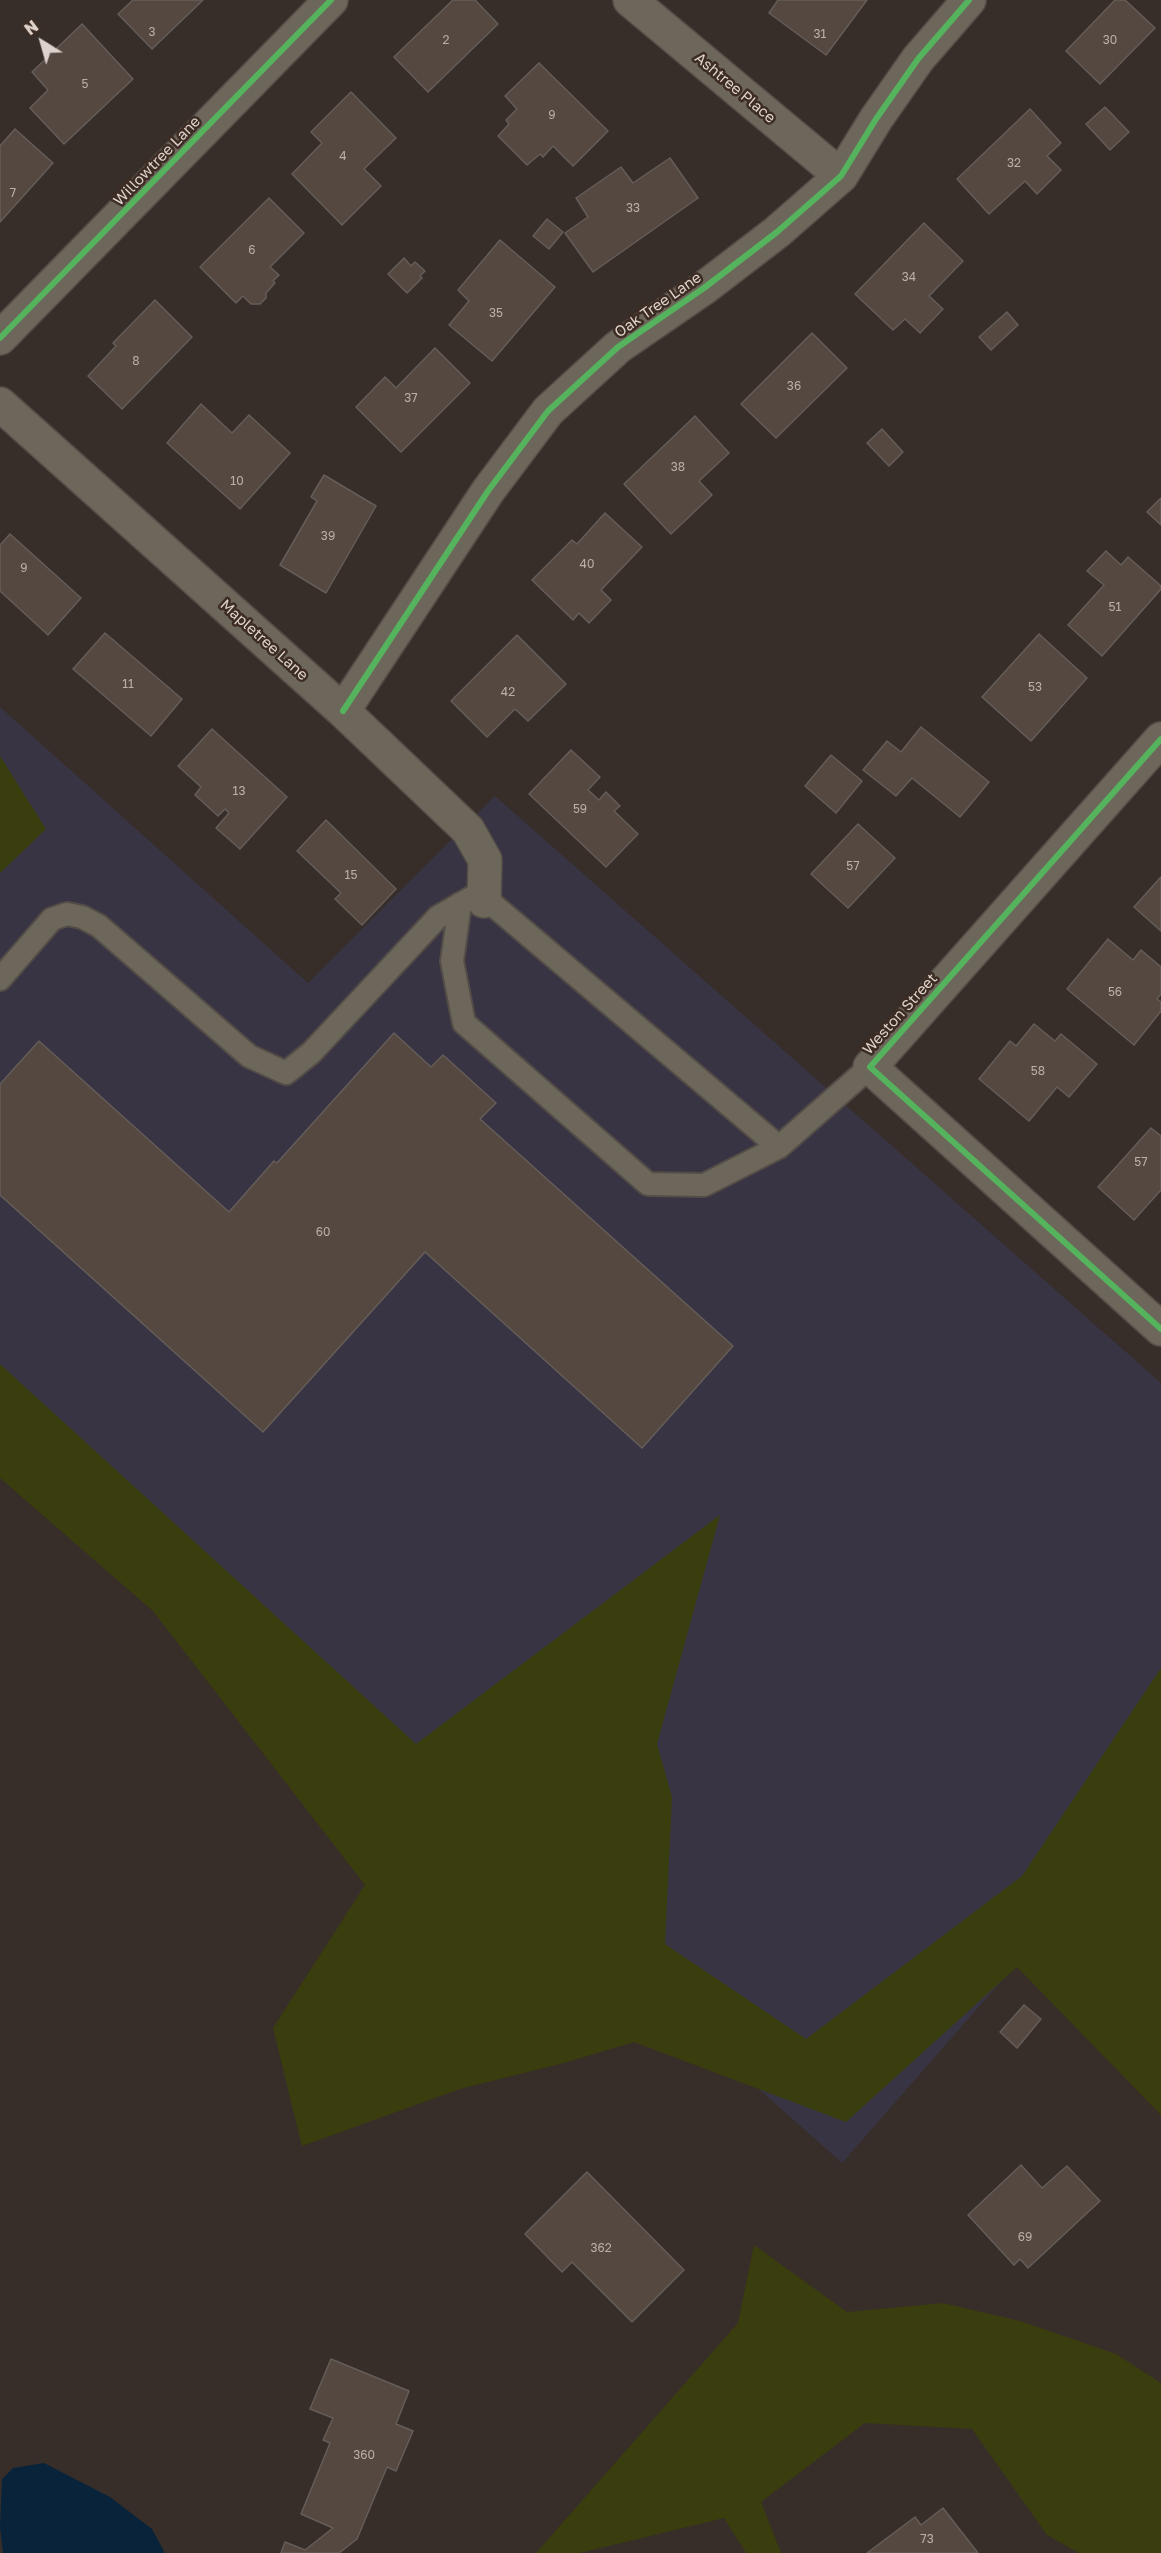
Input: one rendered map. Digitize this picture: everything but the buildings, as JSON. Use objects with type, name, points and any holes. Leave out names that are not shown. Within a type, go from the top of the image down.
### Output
[{"type":"street","name":"Willowtree Lane","points":[[0,338],[331,0]]},
{"type":"street","name":"Ashtree Place","points":[[630,0],[841,176]]},
{"type":"street","name":"Oak Tree Lane","points":[[343,711],[488,491],[548,411],[618,347],[704,288],[759,246],[841,176],[876,118],[918,59],[969,0]]},
{"type":"street","name":"Mapletree Lane","points":[[0,404],[343,711],[468,830],[485,860],[472,903]]},
{"type":"street","name":"Weston Street","points":[[1161,739],[870,1067],[1161,1329]]},
{"type":"lane","points":[[472,903],[452,961],[464,1023],[648,1184],[704,1185],[779,1147],[870,1067]]},
{"type":"lane","points":[[0,980],[52,919],[67,914],[82,917],[99,926],[249,1056],[286,1072],[311,1053],[438,917],[472,903],[492,904],[779,1147]]},
{"type":"shaded area","points":[[0,707],[308,983],[495,796],[1161,1383],[1161,1799],[842,2163],[0,1415]]},
{"type":"green space","points":[[0,756],[46,829],[0,873]]},
{"type":"green space","points":[[0,1364],[416,1744],[720,1515],[657,1744],[672,1797],[665,1944],[806,2039],[1022,1876],[1161,1668],[1161,2115],[1017,1967],[846,2122],[634,2042],[564,2063],[460,2089],[302,2146],[273,2028],[365,1885],[153,1611],[0,1478]]},
{"type":"green space","points":[[754,2245],[847,2312],[943,2303],[1020,2321],[1116,2354],[1161,2383],[1161,2553],[1079,2553],[1047,2535],[972,2429],[865,2423],[761,2502],[781,2553],[746,2553],[724,2518],[580,2553],[536,2553],[738,2323]]},
{"type":"water","points":[[44,2463],[110,2497],[152,2529],[165,2553],[3,2553],[0,2527],[2,2479],[13,2468]]},
{"type":"cycle path","points":[[0,338],[331,0]]},
{"type":"cycle path","points":[[343,711],[488,491],[548,411],[618,347],[704,288],[777,232],[841,176],[876,119],[918,59],[969,0]]},
{"type":"cycle path","points":[[1161,739],[870,1067],[1161,1329]]}]
